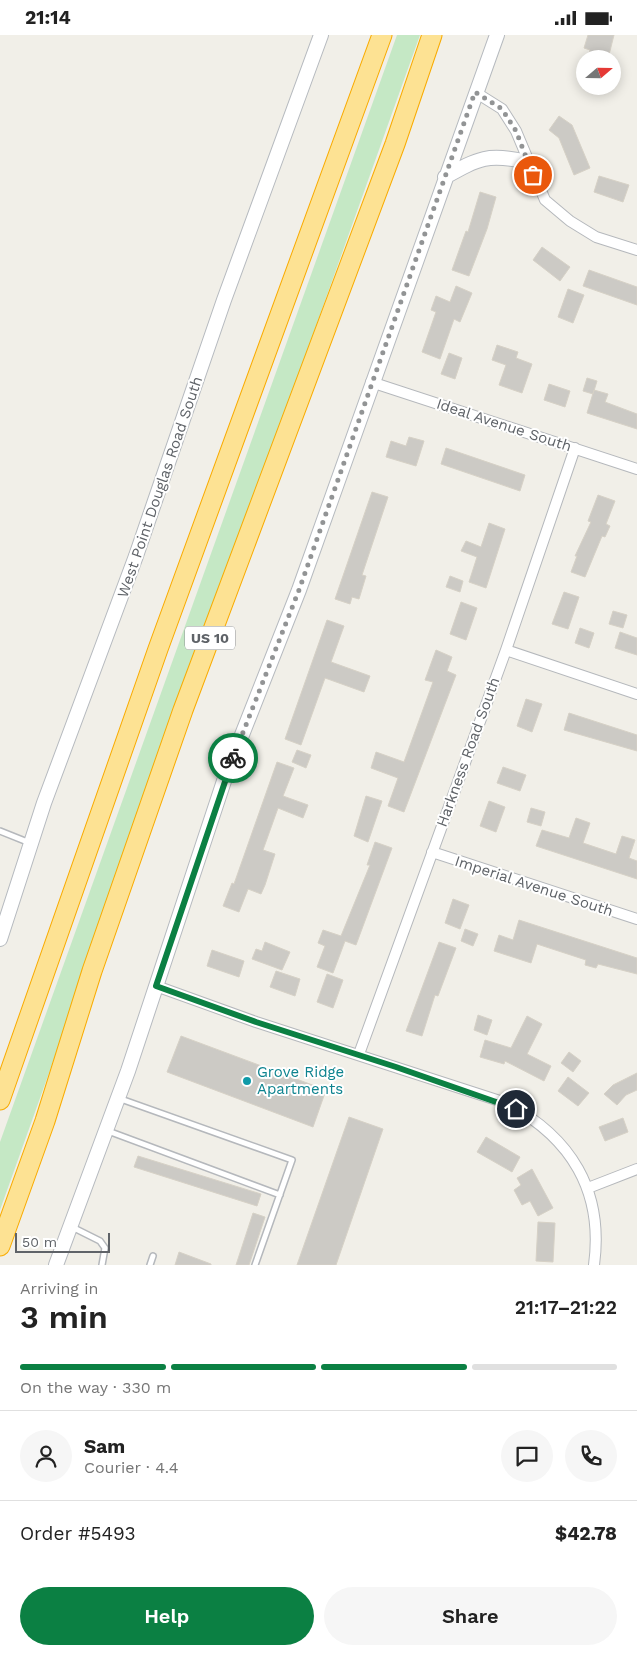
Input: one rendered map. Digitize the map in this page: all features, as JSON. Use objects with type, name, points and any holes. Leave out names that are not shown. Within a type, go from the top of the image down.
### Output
[{"type":"highway","name":"US 10","points":[[0,1100],[158,649],[382,35]]},
{"type":"highway","name":"US 10","points":[[0,1246],[45,1121],[92,971],[183,710],[395,144],[432,35]]},
{"type":"street","name":"West Point Douglas Road South","points":[[0,939],[31,843],[176,443],[224,300],[321,35]]},
{"type":"street","points":[[56,1265],[118,1098],[225,778],[299,590],[444,177],[497,35]]},
{"type":"street","points":[[475,92],[502,109],[516,131],[545,200],[570,221],[596,237],[637,250]]},
{"type":"street","points":[[444,177],[475,160],[501,155],[528,162]]},
{"type":"street","name":"Ideal Avenue South","points":[[371,382],[637,469]]},
{"type":"street","name":"Harkness Road South","points":[[359,1054],[506,650],[575,448]]},
{"type":"street","points":[[506,650],[637,693]]},
{"type":"street","name":"Imperial Avenue South","points":[[432,852],[637,919]]},
{"type":"street","points":[[156,986],[256,1022],[506,1103],[526,1114],[548,1129],[565,1150],[588,1188],[597,1229],[594,1265]]},
{"type":"street","points":[[588,1188],[637,1169]]},
{"type":"lane","points":[[0,831],[31,843]]},
{"type":"lane","points":[[118,1098],[292,1159],[255,1265]]},
{"type":"lane","points":[[105,1130],[280,1195]]},
{"type":"lane","points":[[70,1226],[100,1241],[105,1248],[102,1265]]},
{"type":"lane","points":[[150,1265],[153,1256]]},
{"type":"green space","points":[[397,35],[420,35],[0,1210],[0,1142]]},
{"type":"building","points":[[588,35],[614,35],[610,50],[590,50],[584,48]]},
{"type":"building","points":[[559,116],[572,125],[590,168],[574,175],[559,138],[549,130]]},
{"type":"building","points":[[599,176],[629,185],[623,202],[594,192]]},
{"type":"building","points":[[480,192],[496,197],[487,229],[469,276],[452,270],[466,231],[468,232]]},
{"type":"building","points":[[542,247],[570,267],[560,281],[533,260]]},
{"type":"building","points":[[589,270],[637,287],[637,305],[583,286]]},
{"type":"building","points":[[456,286],[472,293],[460,322],[454,319],[440,359],[422,352],[436,312],[431,310],[436,296],[450,302]]},
{"type":"building","points":[[568,289],[584,295],[573,323],[558,317]]},
{"type":"building","points":[[497,345],[518,352],[516,358],[532,364],[522,393],[499,385],[506,365],[492,360]]},
{"type":"building","points":[[449,353],[462,358],[455,379],[441,374]]},
{"type":"building","points":[[587,378],[597,381],[593,394],[583,391]]},
{"type":"building","points":[[549,384],[570,391],[565,407],[544,400]]},
{"type":"building","points":[[594,390],[608,394],[605,402],[637,414],[637,429],[587,413]]},
{"type":"building","points":[[409,437],[424,441],[416,466],[386,457],[391,441],[406,446]]},
{"type":"building","points":[[446,448],[525,475],[520,491],[441,464]]},
{"type":"building","points":[[372,492],[388,497],[362,575],[366,576],[359,599],[352,597],[350,604],[335,599]]},
{"type":"building","points":[[598,495],[615,501],[606,524],[610,526],[605,537],[602,536],[585,577],[571,572],[577,556],[575,556],[591,522],[588,521]]},
{"type":"building","points":[[489,523],[505,529],[486,588],[469,582],[477,557],[461,551],[466,541],[481,547]]},
{"type":"building","points":[[450,576],[463,581],[460,592],[446,587]]},
{"type":"building","points":[[564,592],[579,597],[568,629],[552,624]]},
{"type":"building","points":[[461,602],[477,608],[466,640],[450,634]]},
{"type":"building","points":[[613,611],[627,615],[623,628],[609,624]]},
{"type":"building","points":[[327,620],[344,626],[331,662],[370,676],[364,692],[325,678],[301,745],[285,739]]},
{"type":"building","points":[[580,628],[594,633],[589,648],[575,643]]},
{"type":"building","points":[[620,632],[637,638],[637,655],[615,648]]},
{"type":"building","points":[[436,650],[452,657],[447,671],[456,675],[404,812],[388,806],[398,778],[371,768],[376,752],[404,762],[433,682],[425,680]]},
{"type":"building","points":[[526,699],[542,704],[532,732],[517,726]]},
{"type":"building","points":[[569,713],[637,735],[637,751],[564,730]]},
{"type":"building","points":[[297,750],[311,755],[306,768],[292,762]]},
{"type":"building","points":[[277,762],[294,768],[283,796],[308,805],[303,818],[278,808],[263,850],[275,854],[265,885],[261,894],[248,889],[239,912],[223,906],[232,883],[234,884]]},
{"type":"building","points":[[503,767],[526,775],[520,791],[497,783]]},
{"type":"building","points":[[366,796],[382,801],[368,842],[354,836]]},
{"type":"building","points":[[489,801],[505,807],[496,832],[480,826]]},
{"type":"building","points":[[531,808],[545,812],[541,826],[527,822]]},
{"type":"building","points":[[576,818],[590,823],[583,843],[616,854],[622,836],[635,840],[629,858],[637,861],[637,879],[536,846],[542,830],[569,838]]},
{"type":"building","points":[[375,842],[392,848],[356,945],[345,941],[333,973],[317,967],[325,946],[318,943],[323,930],[341,936],[370,865],[367,865]]},
{"type":"building","points":[[453,899],[469,905],[460,929],[445,923]]},
{"type":"building","points":[[519,920],[637,958],[637,974],[598,964],[596,968],[585,965],[586,960],[537,944],[531,963],[494,951],[499,935],[513,940]]},
{"type":"building","points":[[465,929],[478,934],[473,946],[461,941]]},
{"type":"building","points":[[265,942],[290,952],[282,970],[252,959],[256,949],[262,951]]},
{"type":"building","points":[[439,942],[456,948],[438,996],[435,995],[422,1036],[406,1031]]},
{"type":"building","points":[[212,950],[244,961],[239,977],[207,966]]},
{"type":"building","points":[[276,971],[300,979],[295,996],[270,987]]},
{"type":"building","points":[[327,974],[343,980],[333,1008],[317,1002]]},
{"type":"building","points":[[478,1015],[492,1020],[487,1035],[474,1030]]},
{"type":"building","points":[[527,1016],[542,1024],[527,1054],[551,1066],[544,1081],[505,1061],[504,1064],[480,1057],[485,1040],[511,1048]]},
{"type":"building","name":"Grove Ridge Apartments","points":[[181,1036],[326,1090],[313,1127],[167,1072]]},
{"type":"building","points":[[569,1052],[581,1061],[573,1072],[561,1063]]},
{"type":"building","points":[[637,1073],[637,1090],[626,1095],[617,1105],[604,1094],[613,1085]]},
{"type":"building","points":[[568,1077],[589,1093],[578,1106],[558,1091]]},
{"type":"building","name":"Grove Ridge Apartments","points":[[349,1117],[383,1129],[336,1265],[297,1265]]},
{"type":"building","points":[[623,1118],[628,1132],[605,1141],[599,1127]]},
{"type":"building","points":[[486,1137],[520,1157],[512,1172],[477,1152]]},
{"type":"building","points":[[138,1156],[261,1194],[257,1206],[134,1167]]},
{"type":"building","points":[[532,1169],[553,1208],[538,1216],[530,1201],[522,1205],[514,1190],[521,1185],[517,1178]]},
{"type":"building","points":[[253,1213],[265,1217],[249,1265],[236,1265]]},
{"type":"building","points":[[538,1222],[555,1223],[553,1262],[536,1261]]},
{"type":"building","points":[[179,1252],[211,1264],[211,1265],[175,1265]]},
{"type":"way so far","points":[[233,758],[299,590],[475,92],[502,109],[516,131],[533,175]]},
{"type":"place","name":"Grove Ridge Apartments","points":[[247,1081]]},
{"type":"route","points":[[233,758],[156,986],[256,1022],[506,1103],[516,1109]]}]
